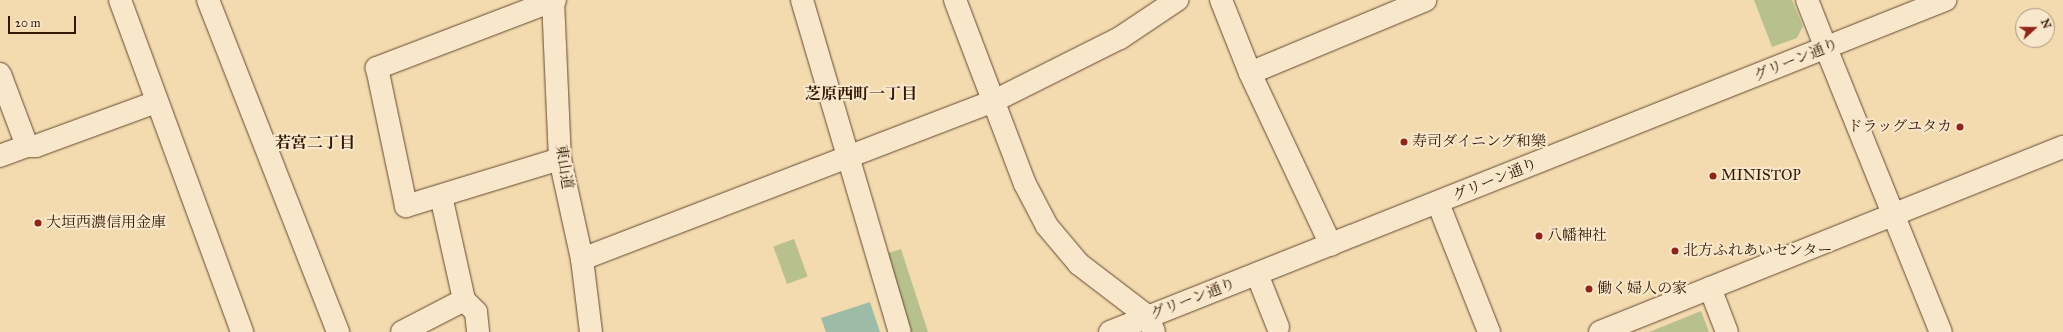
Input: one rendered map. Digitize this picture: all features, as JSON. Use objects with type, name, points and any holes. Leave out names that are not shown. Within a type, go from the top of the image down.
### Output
[{"type":"street","points":[[120,0],[156,102],[242,332]]},
{"type":"street","points":[[208,0],[338,332]]},
{"type":"street","points":[[554,0],[377,68],[406,206],[560,159]]},
{"type":"street","name":"東山道","points":[[554,0],[560,159],[582,259],[591,332]]},
{"type":"street","points":[[802,0],[900,332]]},
{"type":"street","points":[[955,0],[992,102],[1025,184],[1047,226],[1080,264],[1151,324]]},
{"type":"street","points":[[582,259],[992,102],[1120,38],[1177,0]]},
{"type":"street","points":[[1222,0],[1250,73],[1330,245]]},
{"type":"street","points":[[1250,73],[1425,0]]},
{"type":"street","points":[[1807,0],[1941,332]]},
{"type":"street","name":"グリーン通り","points":[[1110,332],[1151,324],[1257,274],[1945,0]]},
{"type":"street","points":[[0,74],[28,146]]},
{"type":"street","points":[[0,156],[28,146],[36,146],[156,102]]},
{"type":"street","points":[[1600,332],[1894,216],[2063,147]]},
{"type":"street","points":[[441,196],[464,300],[476,312],[478,332]]},
{"type":"street","points":[[1438,203],[1489,332]]},
{"type":"street","points":[[1257,274],[1278,327]]},
{"type":"street","points":[[1710,288],[1727,332]]},
{"type":"street","points":[[402,332],[464,300]]},
{"type":"green space","points":[[1754,0],[1792,0],[1803,26],[1797,38],[1772,47]]},
{"type":"green space","points":[[794,239],[808,277],[787,284],[773,247]]},
{"type":"green space","points":[[901,249],[928,332],[911,332],[888,253]]},
{"type":"green space","points":[[1701,311],[1709,332],[1649,332]]},
{"type":"shaded area","points":[[870,302],[880,332],[826,332],[821,318]]},
{"type":"place","name":"ドラッグユタカ","points":[[1960,127]]},
{"type":"place","name":"寿司ダイニング和樂","points":[[1404,142]]},
{"type":"place","name":"MINISTOP","points":[[1713,176]]},
{"type":"place","name":"大垣西濃信用金庫","points":[[38,223]]},
{"type":"place","name":"八幡神社","points":[[1539,236]]},
{"type":"place","name":"北方ふれあいセンター","points":[[1675,251]]},
{"type":"place","name":"働く婦人の家","points":[[1589,289]]},
{"type":"district","name":"芝原西町一丁目","points":[[861,94]]},
{"type":"district","name":"若宮二丁目","points":[[315,143]]}]
